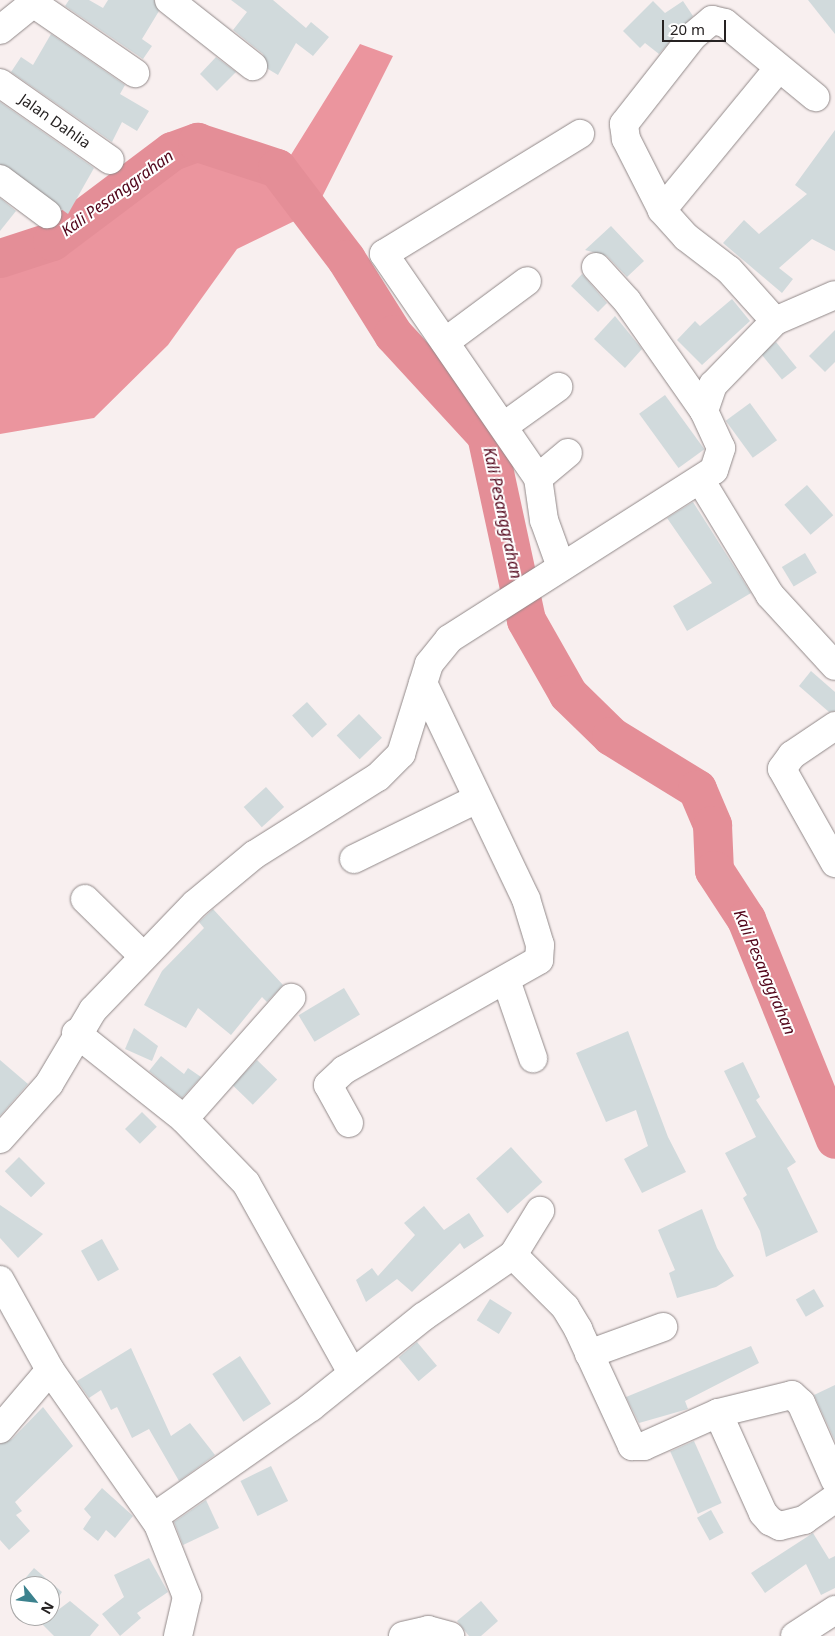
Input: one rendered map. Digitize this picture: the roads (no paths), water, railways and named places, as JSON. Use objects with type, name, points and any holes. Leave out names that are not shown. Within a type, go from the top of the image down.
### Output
[{"type":"street","points":[[169,0],[253,66]]},
{"type":"street","points":[[0,30],[35,1],[135,73]]},
{"type":"street","points":[[775,321],[729,270],[686,237],[662,210],[626,139],[624,124],[631,110],[712,20],[725,23],[815,98]]},
{"type":"street","points":[[662,210],[778,69]]},
{"type":"street","name":"Jalan Dahlia","points":[[0,83],[110,160]]},
{"type":"street","points":[[561,567],[544,520],[538,478],[384,254],[580,134]]},
{"type":"street","points":[[0,179],[47,214]]},
{"type":"street","points":[[0,1139],[49,1084],[76,1033],[142,955],[237,867],[378,777],[401,754],[429,664],[449,639],[514,596],[701,481],[714,470],[721,455],[704,411],[627,301],[596,267]]},
{"type":"street","points":[[445,342],[527,281]]},
{"type":"street","points":[[704,411],[713,385],[775,321],[835,295]]},
{"type":"street","points":[[504,426],[558,387]]},
{"type":"street","points":[[538,478],[568,453]]},
{"type":"street","points":[[701,481],[770,595],[835,666]]},
{"type":"street","points":[[349,1122],[328,1085],[369,1054],[506,980],[539,960],[540,945],[526,899],[475,800],[423,683]]},
{"type":"street","points":[[835,726],[792,755],[782,769],[835,864]]},
{"type":"street","points":[[354,859],[475,800]]},
{"type":"street","points":[[85,899],[142,955]]},
{"type":"street","points":[[506,980],[533,1058]]},
{"type":"street","points":[[184,1119],[291,998]]},
{"type":"street","points":[[76,1033],[184,1119],[261,1204],[352,1373]]},
{"type":"street","points":[[154,1517],[352,1373],[423,1317],[513,1255],[540,1211]]},
{"type":"street","points":[[513,1255],[565,1307],[632,1446],[644,1446],[718,1413],[792,1394],[801,1403],[835,1480]]},
{"type":"street","points":[[0,1280],[50,1370],[154,1517],[187,1597],[178,1636]]},
{"type":"street","points":[[589,1354],[663,1327]]},
{"type":"street","points":[[0,1429],[50,1370]]},
{"type":"street","points":[[718,1413],[763,1514],[770,1521],[780,1526],[804,1520],[835,1498]]},
{"type":"street","points":[[795,1636],[835,1610]]},
{"type":"street","points":[[403,1636],[428,1630],[450,1636]]},
{"type":"waterway","name":"Kali Pesanggrahan","points":[[0,258],[52,241],[172,151],[197,142],[277,168],[346,259],[393,334],[486,435],[526,620],[568,694],[611,736],[697,789],[712,825],[714,870],[746,919],[835,1139]]}]
